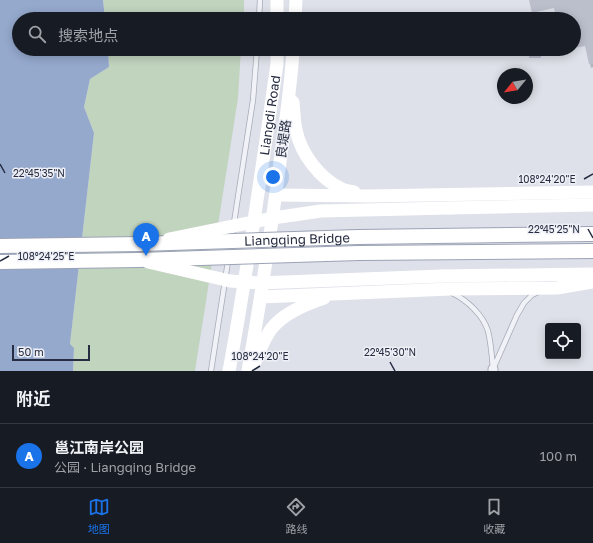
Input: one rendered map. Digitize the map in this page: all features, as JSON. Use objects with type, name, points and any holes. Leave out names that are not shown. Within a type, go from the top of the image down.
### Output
[{"type":"main road","points":[[277,0],[277,12]]},
{"type":"main road","points":[[295,12],[296,0]]},
{"type":"main road","name":"Liangdi Road","points":[[229,371],[240,314],[277,56]]},
{"type":"main road","name":"良堤路","points":[[248,371],[261,297],[276,195],[293,56]]},
{"type":"main road","points":[[291,79],[296,129],[305,154],[314,167],[327,179],[342,189],[368,196]]},
{"type":"main road","points":[[276,195],[368,196],[593,192]]},
{"type":"main road","points":[[140,244],[273,218],[321,211],[593,205]]},
{"type":"main road","name":"Liangqing Bridge","points":[[0,246],[140,244],[358,237],[593,234]]},
{"type":"main road","name":"Liangqing Bridge","points":[[0,262],[138,260],[358,253],[593,251]]},
{"type":"main road","points":[[138,260],[230,282],[258,283],[442,282],[593,274]]},
{"type":"main road","points":[[261,297],[341,293],[442,282],[546,288],[557,288],[593,282]]},
{"type":"main road","points":[[251,371],[261,347],[273,328],[287,315],[308,303],[341,293]]},
{"type":"lane","points":[[259,12],[260,0]]},
{"type":"lane","points":[[211,371],[253,100],[256,56]]},
{"type":"lane","points":[[442,282],[473,309],[482,319],[488,331],[493,370]]},
{"type":"lane","points":[[493,370],[517,315],[524,303],[532,296],[546,288]]},
{"type":"green space","points":[[103,0],[244,0],[244,12],[104,12]]},
{"type":"green space","points":[[108,56],[241,56],[238,98],[195,371],[73,371],[74,349],[70,344],[94,133],[84,107],[90,79],[109,67]]},
{"type":"water","points":[[0,0],[103,0],[104,12],[12,12],[12,56],[108,56],[109,67],[90,79],[84,107],[94,133],[70,344],[74,348],[73,371],[0,371]]},
{"type":"building","points":[[529,0],[593,0],[593,64],[589,64],[585,46],[581,47],[581,12],[555,12],[554,8],[532,12]]},
{"type":"building","points":[[529,56],[541,56],[541,58],[529,58]]},
{"type":"place","name":"邕江南岸公园","points":[[146,256]]}]
